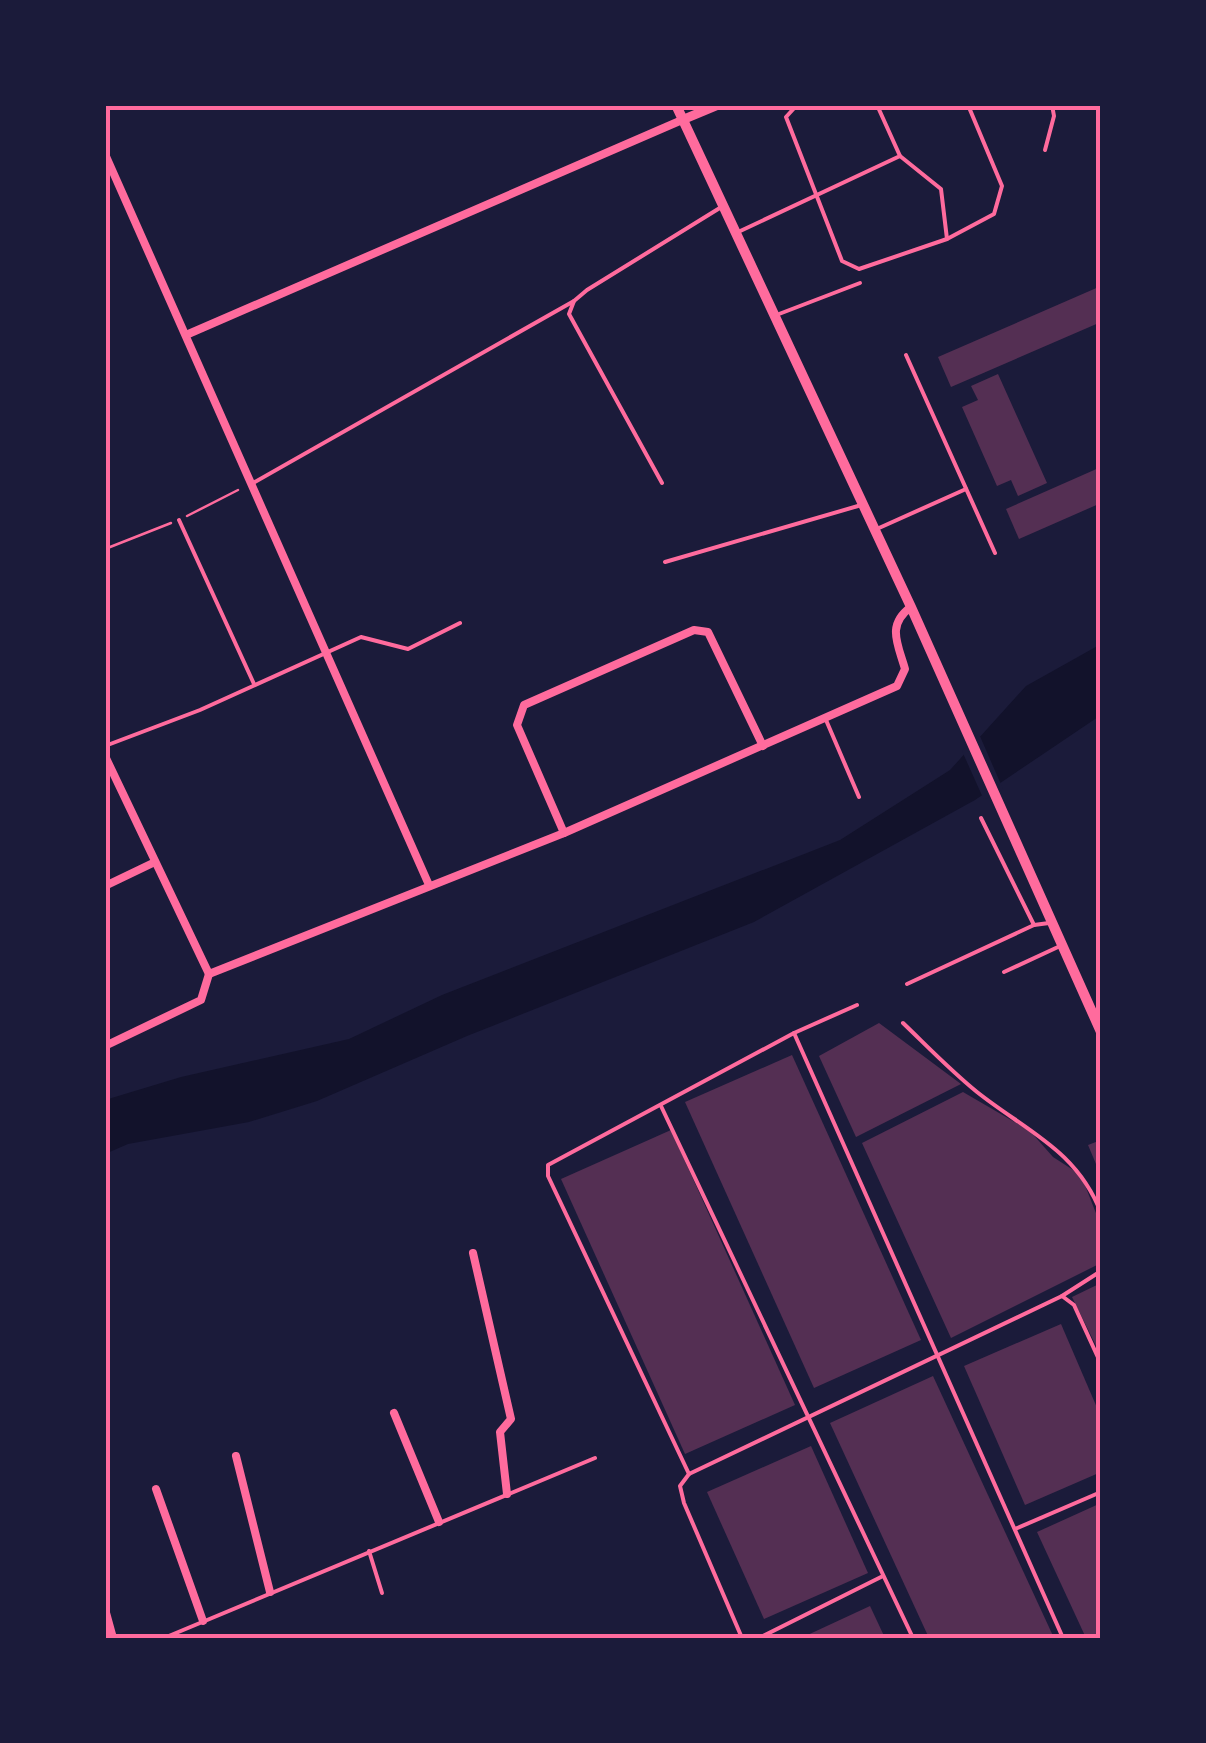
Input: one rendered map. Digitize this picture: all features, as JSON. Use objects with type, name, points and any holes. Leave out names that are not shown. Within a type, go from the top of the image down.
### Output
[{"type":"main road","points":[[676,105],[875,530],[1101,1032]]},
{"type":"street","points":[[186,335],[718,105]]},
{"type":"street","points":[[105,154],[429,885]]},
{"type":"street","points":[[209,974],[564,834],[826,720],[902,682],[905,669],[894,629],[900,615],[910,607]]},
{"type":"street","points":[[564,834],[517,726],[524,705],[694,630],[708,632],[763,746]]},
{"type":"street","points":[[105,756],[209,974],[207,992],[201,1000],[105,1046]]},
{"type":"street","points":[[105,886],[155,862]]},
{"type":"street","points":[[474,1252],[510,1419],[500,1432],[507,1494]]},
{"type":"street","points":[[394,1413],[438,1522]]},
{"type":"street","points":[[236,1456],[270,1592]]},
{"type":"street","points":[[156,1489],[203,1621]]},
{"type":"street","points":[[105,1609],[113,1638]]},
{"type":"lane","points":[[798,105],[786,117],[842,261],[859,269],[947,240],[994,214],[1002,186],[968,105]]},
{"type":"lane","points":[[877,105],[900,156],[941,190],[947,240]]},
{"type":"lane","points":[[1045,150],[1054,116],[1052,105]]},
{"type":"lane","points":[[736,233],[900,156]]},
{"type":"lane","points":[[253,483],[574,300],[723,206]]},
{"type":"lane","points":[[774,316],[860,283]]},
{"type":"lane","points":[[574,300],[569,314],[662,484]]},
{"type":"lane","points":[[906,355],[996,553]]},
{"type":"lane","points":[[875,530],[966,488]]},
{"type":"lane","points":[[665,562],[863,504]]},
{"type":"lane","points":[[179,520],[254,684]]},
{"type":"lane","points":[[105,746],[360,637],[408,649],[460,623]]},
{"type":"lane","points":[[826,720],[859,796]]},
{"type":"lane","points":[[981,818],[1034,925]]},
{"type":"lane","points":[[907,984],[1034,925],[1052,923]]},
{"type":"lane","points":[[1004,972],[1062,945]]},
{"type":"lane","points":[[689,1474],[548,1176],[548,1165],[794,1033],[856,1005]]},
{"type":"lane","points":[[903,1023],[978,1093],[1013,1114],[1073,1165],[1086,1178],[1101,1213]]},
{"type":"lane","points":[[794,1033],[1062,1638]]},
{"type":"lane","points":[[661,1106],[806,1420],[913,1638]]},
{"type":"lane","points":[[742,1638],[684,1503],[680,1486],[689,1474],[1062,1296],[1101,1271]]},
{"type":"lane","points":[[1062,1296],[1074,1305],[1101,1364]]},
{"type":"lane","points":[[164,1638],[595,1458]]},
{"type":"lane","points":[[1016,1528],[1101,1492]]},
{"type":"lane","points":[[369,1551],[382,1594]]},
{"type":"lane","points":[[759,1638],[883,1576]]},
{"type":"shaded area","points":[[1101,644],[1101,715],[975,800],[754,922],[467,1036],[317,1101],[249,1122],[128,1144],[105,1154],[105,1100],[181,1077],[349,1039],[442,995],[840,840],[950,770],[1026,686]]},
{"type":"pier","points":[[979,734],[1003,789],[984,800],[962,751]]},
{"type":"building","points":[[1101,286],[1101,322],[951,387],[938,357]]},
{"type":"building","points":[[998,374],[1047,483],[1018,496],[1011,480],[997,486],[962,407],[978,400],[971,386]]},
{"type":"building","points":[[1101,467],[1101,503],[1019,539],[1006,509]]},
{"type":"building","points":[[879,1023],[961,1084],[856,1137],[819,1056]]},
{"type":"building","points":[[792,1055],[921,1340],[814,1388],[685,1102]]},
{"type":"building","points":[[963,1092],[1030,1131],[1053,1157],[1081,1175],[1101,1226],[1101,1263],[951,1338],[862,1143]]},
{"type":"building","points":[[671,1130],[795,1405],[685,1454],[561,1179]]},
{"type":"building","points":[[1101,1140],[1101,1162],[1096,1164],[1088,1145]]},
{"type":"building","points":[[1101,1283],[1101,1356],[1072,1297]]},
{"type":"building","points":[[1061,1324],[1101,1417],[1101,1472],[1025,1505],[964,1366]]},
{"type":"building","points":[[933,1376],[1054,1638],[929,1638],[830,1423]]},
{"type":"building","points":[[811,1446],[868,1573],[764,1619],[707,1492]]},
{"type":"building","points":[[1101,1503],[1101,1638],[1086,1638],[1037,1532]]},
{"type":"building","points":[[870,1606],[885,1638],[801,1638]]}]
